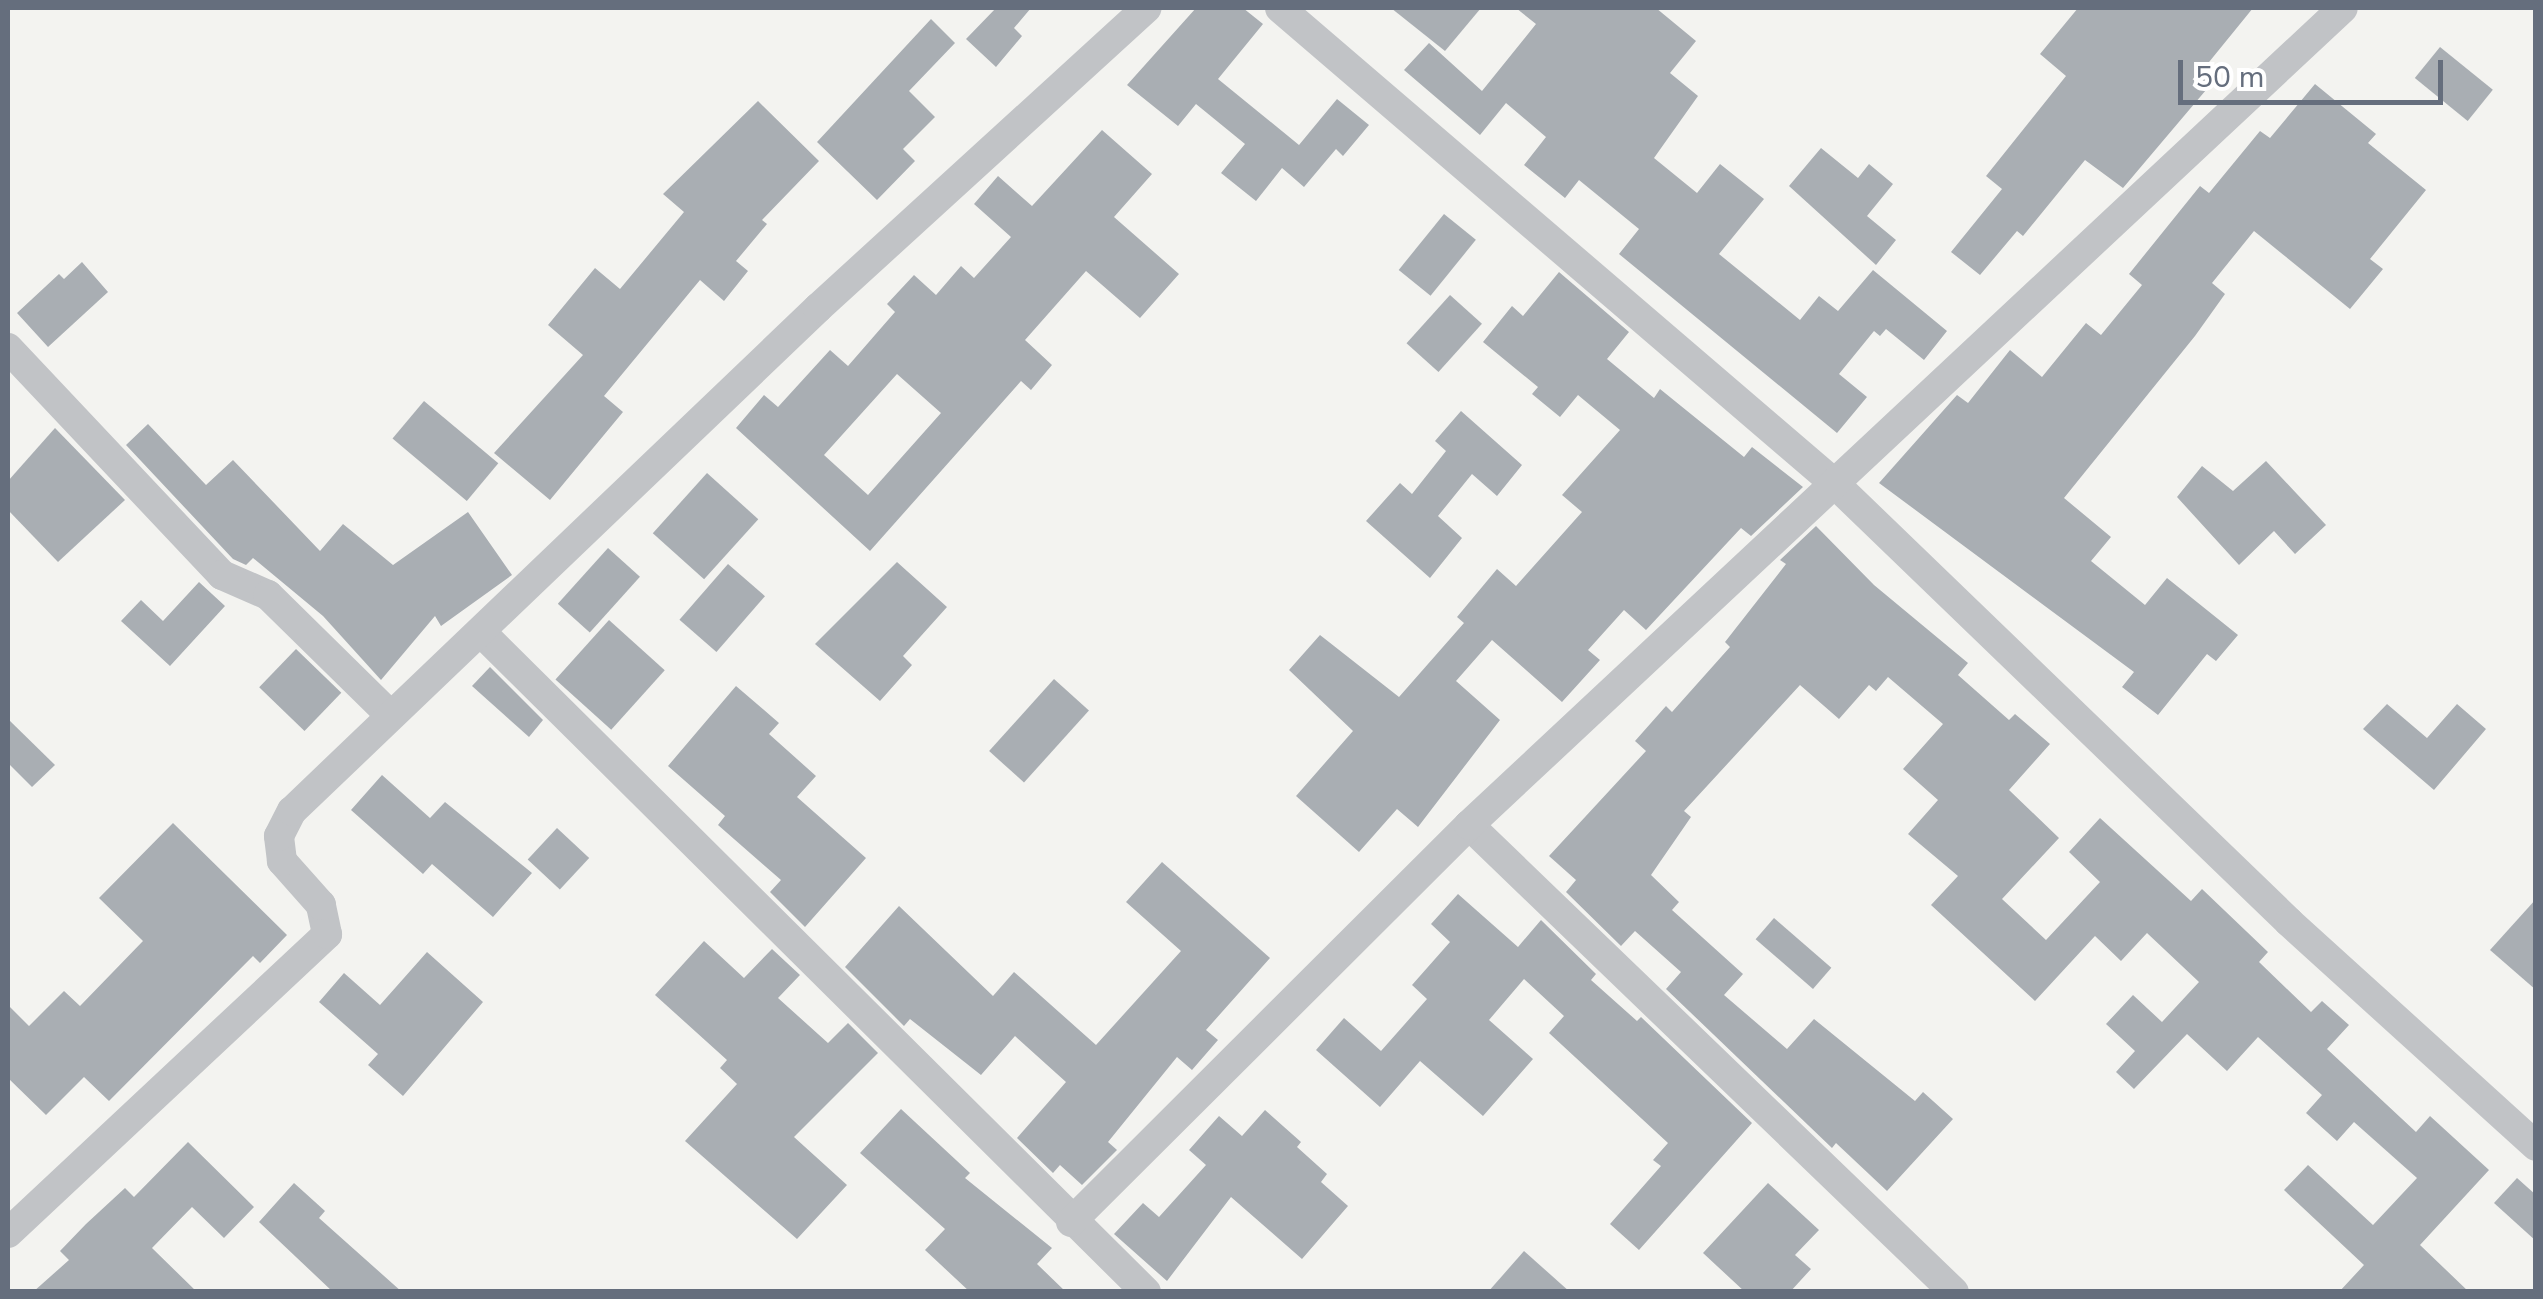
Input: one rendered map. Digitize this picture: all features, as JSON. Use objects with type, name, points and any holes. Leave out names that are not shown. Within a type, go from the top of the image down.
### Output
[{"type":"street","points":[[8,1233],[327,934],[326,914],[282,861],[282,825],[389,714],[483,634],[818,308],[1147,8]]},
{"type":"street","points":[[1280,8],[1834,484],[2289,922],[2536,1146]]},
{"type":"street","points":[[1071,1222],[1468,825],[2343,8]]},
{"type":"street","points":[[8,348],[222,575],[268,595],[389,714]]},
{"type":"street","points":[[483,634],[1071,1222],[1146,1292]]},
{"type":"street","points":[[1468,825],[1954,1292]]},
{"type":"building","points":[[996,8],[1031,8],[1014,28],[1022,36],[996,67],[966,39]]},
{"type":"building","points":[[1196,8],[1243,8],[1263,24],[1218,79],[1299,145],[1337,99],[1369,125],[1343,156],[1336,149],[1304,187],[1282,168],[1256,201],[1221,173],[1245,144],[1196,104],[1178,126],[1127,85]]},
{"type":"building","points":[[1391,8],[1481,8],[1445,51]]},
{"type":"building","points":[[1516,8],[1656,8],[1696,41],[1670,73],[1698,96],[1654,158],[1697,193],[1720,164],[1764,199],[1719,254],[1800,320],[1819,296],[1838,311],[1873,270],[1947,331],[1924,360],[1886,329],[1880,336],[1874,331],[1839,374],[1867,397],[1837,433],[1619,254],[1639,229],[1579,180],[1565,198],[1524,165],[1546,137],[1506,103],[1480,135],[1404,70],[1429,43],[1482,91],[1536,24]]},
{"type":"building","points":[[2078,8],[2253,8],[2205,67],[2217,77],[2123,188],[2085,160],[2023,236],[2017,231],[1980,275],[1951,252],[2002,189],[1986,176],[2066,76],[2040,54]]},
{"type":"building","points":[[931,19],[955,43],[909,91],[935,117],[903,149],[915,161],[877,200],[817,142]]},
{"type":"building","points":[[2440,47],[2493,90],[2468,121],[2415,78]]},
{"type":"building","points":[[2315,84],[2376,134],[2368,143],[2426,190],[2370,259],[2383,269],[2350,309],[2254,231],[2212,283],[2225,294],[2064,498],[2111,537],[2091,561],[2145,605],[2167,578],[2238,635],[2216,661],[2207,654],[2158,715],[2122,687],[2134,672],[1879,483],[1957,395],[1968,403],[2010,350],[2042,377],[2086,323],[2101,335],[2142,285],[2129,274],[2200,186],[2209,193],[2260,131],[2270,138]]},
{"type":"building","points":[[758,101],[819,161],[762,220],[767,224],[736,261],[748,271],[724,301],[700,280],[604,396],[623,412],[550,500],[494,453],[583,355],[548,325],[595,268],[620,289],[684,212],[663,194]]},
{"type":"building","points":[[1102,130],[1152,174],[1114,217],[1179,274],[1140,318],[1086,271],[1025,340],[1052,365],[1031,390],[1021,381],[870,551],[736,428],[764,395],[778,407],[830,350],[848,366],[895,312],[887,304],[914,275],[936,295],[961,266],[974,278],[1011,237],[974,204],[998,176],[1032,206]],"holes":[[[897,374],[941,413],[868,495],[824,455]]]},
{"type":"building","points":[[1821,148],[1858,178],[1869,164],[1893,184],[1867,216],[1896,240],[1876,265],[1789,186]]},
{"type":"building","points":[[1444,214],[1476,240],[1431,296],[1399,270]]},
{"type":"building","points":[[82,262],[108,292],[48,347],[17,313],[59,274],[64,279]]},
{"type":"building","points":[[1559,272],[1629,332],[1607,359],[1654,398],[1660,389],[1744,457],[1752,447],[1803,487],[1751,536],[1741,528],[1646,630],[1624,610],[1588,650],[1600,660],[1562,702],[1492,640],[1456,681],[1500,720],[1418,827],[1397,809],[1359,852],[1296,796],[1353,731],[1289,670],[1320,635],[1399,697],[1464,623],[1457,617],[1497,569],[1516,586],[1582,512],[1562,495],[1620,430],[1578,395],[1560,417],[1532,394],[1538,387],[1483,342],[1512,306],[1523,316]]},
{"type":"building","points":[[1450,295],[1482,324],[1438,372],[1407,343]]},
{"type":"building","points":[[424,401],[498,463],[467,501],[393,439]]},
{"type":"building","points":[[1461,411],[1522,465],[1497,496],[1472,474],[1438,516],[1462,538],[1430,578],[1366,521],[1400,483],[1412,494],[1446,451],[1435,441]]},
{"type":"building","points":[[148,424],[206,485],[233,460],[320,551],[343,524],[393,565],[468,512],[512,575],[441,626],[435,616],[381,680],[323,616],[253,558],[246,565],[233,559],[126,445]]},
{"type":"building","points":[[55,428],[125,500],[58,562],[8,510],[8,481]]},
{"type":"building","points":[[2266,461],[2326,525],[2295,554],[2274,531],[2239,565],[2177,497],[2202,466],[2233,491]]},
{"type":"building","points":[[707,473],[758,519],[704,579],[653,533]]},
{"type":"building","points":[[1816,526],[1874,585],[1968,663],[1958,675],[2009,720],[2015,714],[2050,744],[2009,790],[2059,838],[2002,899],[2046,940],[2100,882],[2069,852],[2100,818],[2191,901],[2202,889],[2268,952],[2259,962],[2311,1012],[2322,1001],[2349,1025],[2327,1049],[2416,1132],[2430,1116],[2489,1170],[2420,1245],[2469,1292],[2339,1292],[2364,1265],[2284,1190],[2308,1165],[2373,1225],[2417,1178],[2354,1122],[2337,1141],[2306,1113],[2322,1095],[2258,1037],[2227,1071],[2187,1034],[2134,1089],[2116,1072],[2135,1051],[2106,1024],[2133,995],[2162,1022],[2199,982],[2147,933],[2121,961],[2095,936],[2035,1001],[1931,905],[1958,876],[1908,834],[1938,800],[1903,769],[1943,724],[1888,677],[1876,691],[1869,685],[1839,719],[1800,685],[1684,811],[1691,817],[1651,875],[1679,902],[1672,910],[1743,974],[1724,995],[1787,1049],[1814,1019],[1915,1101],[1923,1092],[1953,1119],[1887,1191],[1836,1143],[1832,1148],[1666,989],[1681,972],[1635,931],[1621,946],[1566,892],[1576,880],[1549,856],[1646,751],[1635,741],[1666,706],[1672,712],[1730,647],[1725,642],[1786,564],[1780,560]]},
{"type":"building","points":[[608,548],[640,577],[590,633],[558,604]]},
{"type":"building","points":[[897,562],[947,607],[903,656],[912,665],[880,701],[815,644]]},
{"type":"building","points":[[728,564],[765,596],[716,652],[679,620]]},
{"type":"building","points":[[199,582],[225,606],[170,666],[121,621],[141,600],[163,621]]},
{"type":"building","points":[[609,620],[665,670],[611,730],[555,679]]},
{"type":"building","points":[[296,649],[341,693],[305,731],[259,687]]},
{"type":"building","points":[[490,667],[543,720],[529,737],[472,686]]},
{"type":"building","points":[[1054,679],[1089,710],[1024,783],[989,751]]},
{"type":"building","points":[[736,686],[779,723],[769,734],[816,776],[797,797],[866,858],[805,927],[770,892],[781,880],[718,825],[725,816],[668,766]]},
{"type":"building","points":[[2387,704],[2427,738],[2457,704],[2486,729],[2434,790],[2363,729]]},
{"type":"building","points":[[8,719],[55,765],[32,787],[8,763]]},
{"type":"building","points":[[382,775],[430,818],[445,802],[532,873],[493,917],[432,864],[423,874],[351,810]]},
{"type":"building","points":[[173,823],[287,935],[260,963],[253,956],[109,1101],[84,1077],[46,1115],[8,1078],[8,1005],[29,1026],[64,991],[80,1006],[143,941],[99,898]]},
{"type":"building","points":[[557,828],[589,858],[560,889],[528,859]]},
{"type":"building","points":[[1162,862],[1270,958],[1206,1030],[1218,1040],[1192,1070],[1177,1057],[1108,1142],[1117,1150],[1082,1185],[1060,1165],[1053,1173],[1017,1138],[1066,1082],[1015,1036],[981,1075],[910,1019],[904,1026],[845,967],[899,906],[993,996],[1014,972],[1096,1045],[1181,951],[1126,902]]},
{"type":"building","points":[[1458,894],[1518,947],[1541,920],[1596,974],[1591,980],[1637,1021],[1641,1017],[1752,1123],[1639,1250],[1610,1224],[1661,1166],[1653,1160],[1668,1143],[1549,1033],[1564,1016],[1524,979],[1489,1020],[1533,1059],[1483,1116],[1420,1061],[1380,1107],[1316,1050],[1344,1018],[1381,1051],[1427,999],[1412,985],[1450,942],[1431,924]]},
{"type":"building","points":[[2536,899],[2536,990],[2490,950]]},
{"type":"building","points":[[1774,918],[1831,968],[1813,989],[1756,939]]},
{"type":"building","points":[[704,941],[744,978],[772,949],[800,975],[778,998],[828,1043],[848,1023],[878,1053],[794,1137],[847,1185],[797,1239],[685,1141],[737,1084],[720,1068],[727,1060],[655,995]]},
{"type":"building","points":[[427,952],[483,1002],[403,1096],[368,1065],[378,1054],[319,1002],[344,973],[380,1005]]},
{"type":"building","points":[[901,1109],[970,1173],[965,1178],[1052,1248],[1037,1264],[1066,1292],[970,1292],[925,1250],[945,1229],[860,1153]]},
{"type":"building","points":[[1265,1110],[1301,1142],[1297,1147],[1327,1174],[1321,1182],[1348,1206],[1302,1259],[1231,1197],[1167,1281],[1114,1234],[1143,1203],[1159,1217],[1206,1165],[1189,1150],[1219,1116],[1242,1136]]},
{"type":"building","points":[[188,1142],[254,1207],[224,1238],[192,1207],[152,1248],[197,1292],[33,1292],[69,1260],[60,1251],[86,1224],[125,1188],[134,1197]]},
{"type":"building","points":[[2517,1178],[2536,1195],[2536,1241],[2494,1203]]},
{"type":"building","points":[[294,1183],[325,1211],[319,1218],[402,1292],[333,1292],[259,1222]]},
{"type":"building","points":[[1768,1183],[1819,1230],[1795,1255],[1811,1269],[1790,1292],[1745,1292],[1703,1253]]},
{"type":"building","points":[[1524,1251],[1570,1292],[1488,1292]]}]
